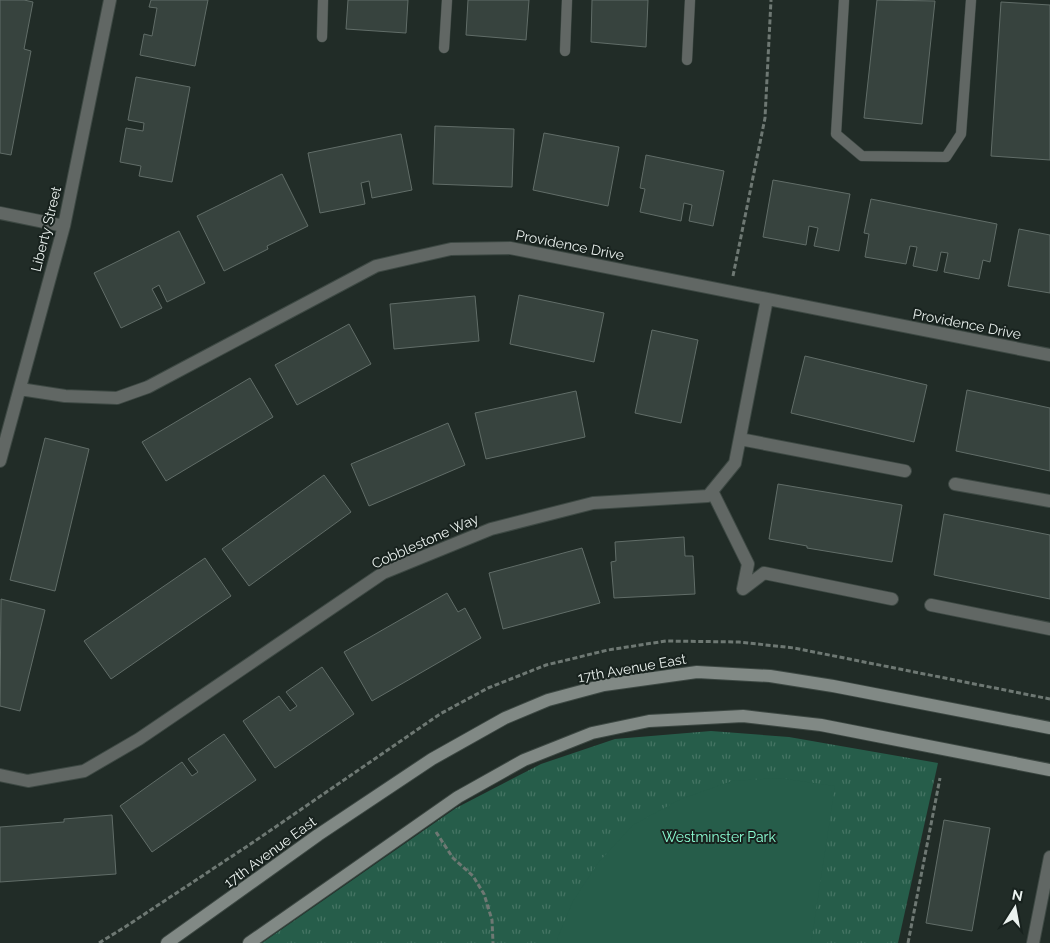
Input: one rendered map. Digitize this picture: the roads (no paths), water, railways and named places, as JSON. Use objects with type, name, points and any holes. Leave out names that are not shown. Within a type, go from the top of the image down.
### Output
[{"type":"street","name":"Liberty Street","points":[[0,461],[64,226],[110,0]]},
{"type":"street","points":[[0,213],[64,226]]},
{"type":"street","name":"Providence Drive","points":[[20,389],[64,396],[117,398],[148,387],[376,266],[451,249],[510,248],[1050,356]]},
{"type":"street","points":[[767,299],[735,464],[712,491],[748,564],[743,589],[764,573],[892,599]]},
{"type":"street","points":[[740,439],[905,471]]},
{"type":"street","points":[[955,484],[1050,501]]},
{"type":"street","name":"Cobblestone Way","points":[[0,775],[28,781],[84,771],[139,739],[384,573],[491,529],[593,503],[708,496],[712,491]]},
{"type":"street","points":[[931,606],[1050,629]]},
{"type":"street","name":"17th Avenue East","points":[[168,943],[318,835],[432,759],[505,718],[548,700],[604,685],[697,672],[770,676],[833,686],[1050,728]]},
{"type":"street","points":[[249,943],[458,797],[524,760],[592,733],[649,721],[743,716],[821,726],[1050,770]]},
{"type":"street","points":[[1033,943],[1050,858]]},
{"type":"lane","points":[[322,37],[323,0]]},
{"type":"lane","points":[[444,48],[447,0]]},
{"type":"lane","points":[[565,51],[567,0]]},
{"type":"lane","points":[[687,60],[690,0]]},
{"type":"lane","points":[[844,0],[836,134],[862,156],[946,157],[962,134],[971,0]]},
{"type":"park label","name":"Westminster Park","points":[[719,837]]}]
